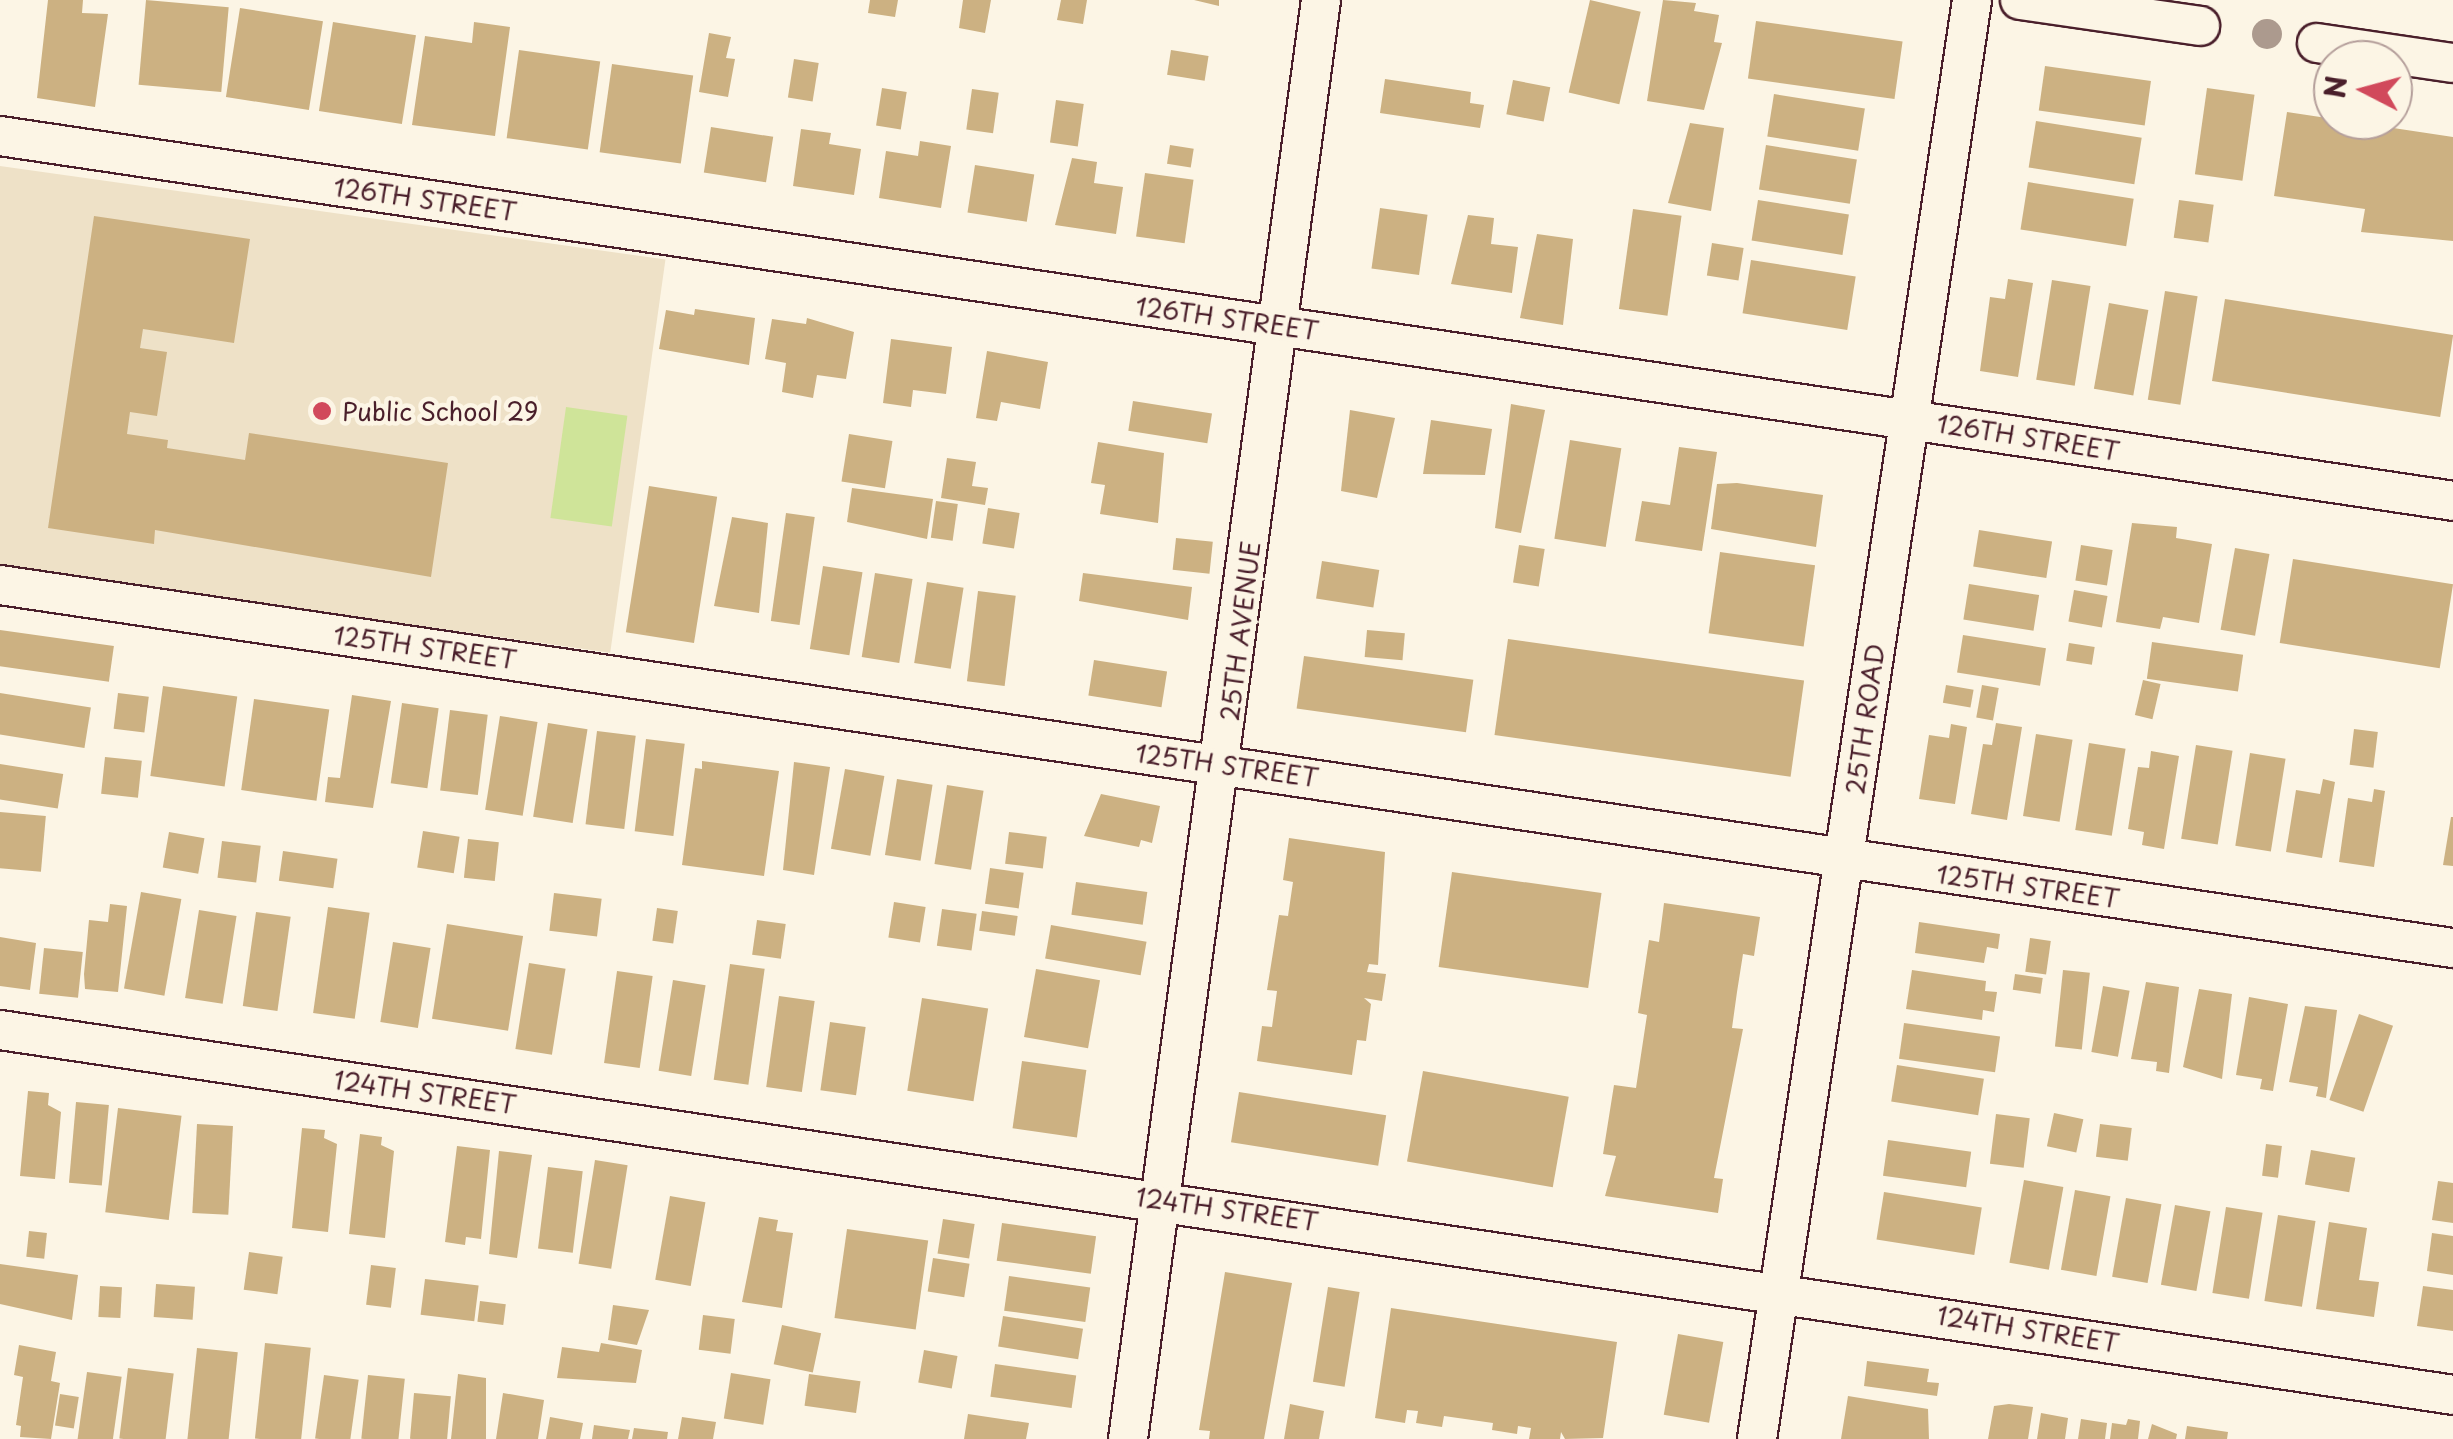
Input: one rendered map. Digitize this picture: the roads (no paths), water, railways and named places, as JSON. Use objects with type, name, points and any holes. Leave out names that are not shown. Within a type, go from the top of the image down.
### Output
[{"type":"street","name":"25TH AVENUE","points":[[1128,1439],[1223,763],[1320,0]]},
{"type":"street","name":"25TH ROAD","points":[[1758,1439],[1972,0]]},
{"type":"street","points":[[2020,0],[2200,26]]},
{"type":"street","points":[[2413,56],[2453,62]]},
{"type":"street","name":"126TH STREET","points":[[0,136],[2453,501]]},
{"type":"street","name":"125TH STREET","points":[[0,585],[2453,948]]},
{"type":"street","name":"124TH STREET","points":[[0,1030],[1780,1290],[2453,1395]]},
{"type":"place","name":"Public School 29","points":[[322,411]]}]
